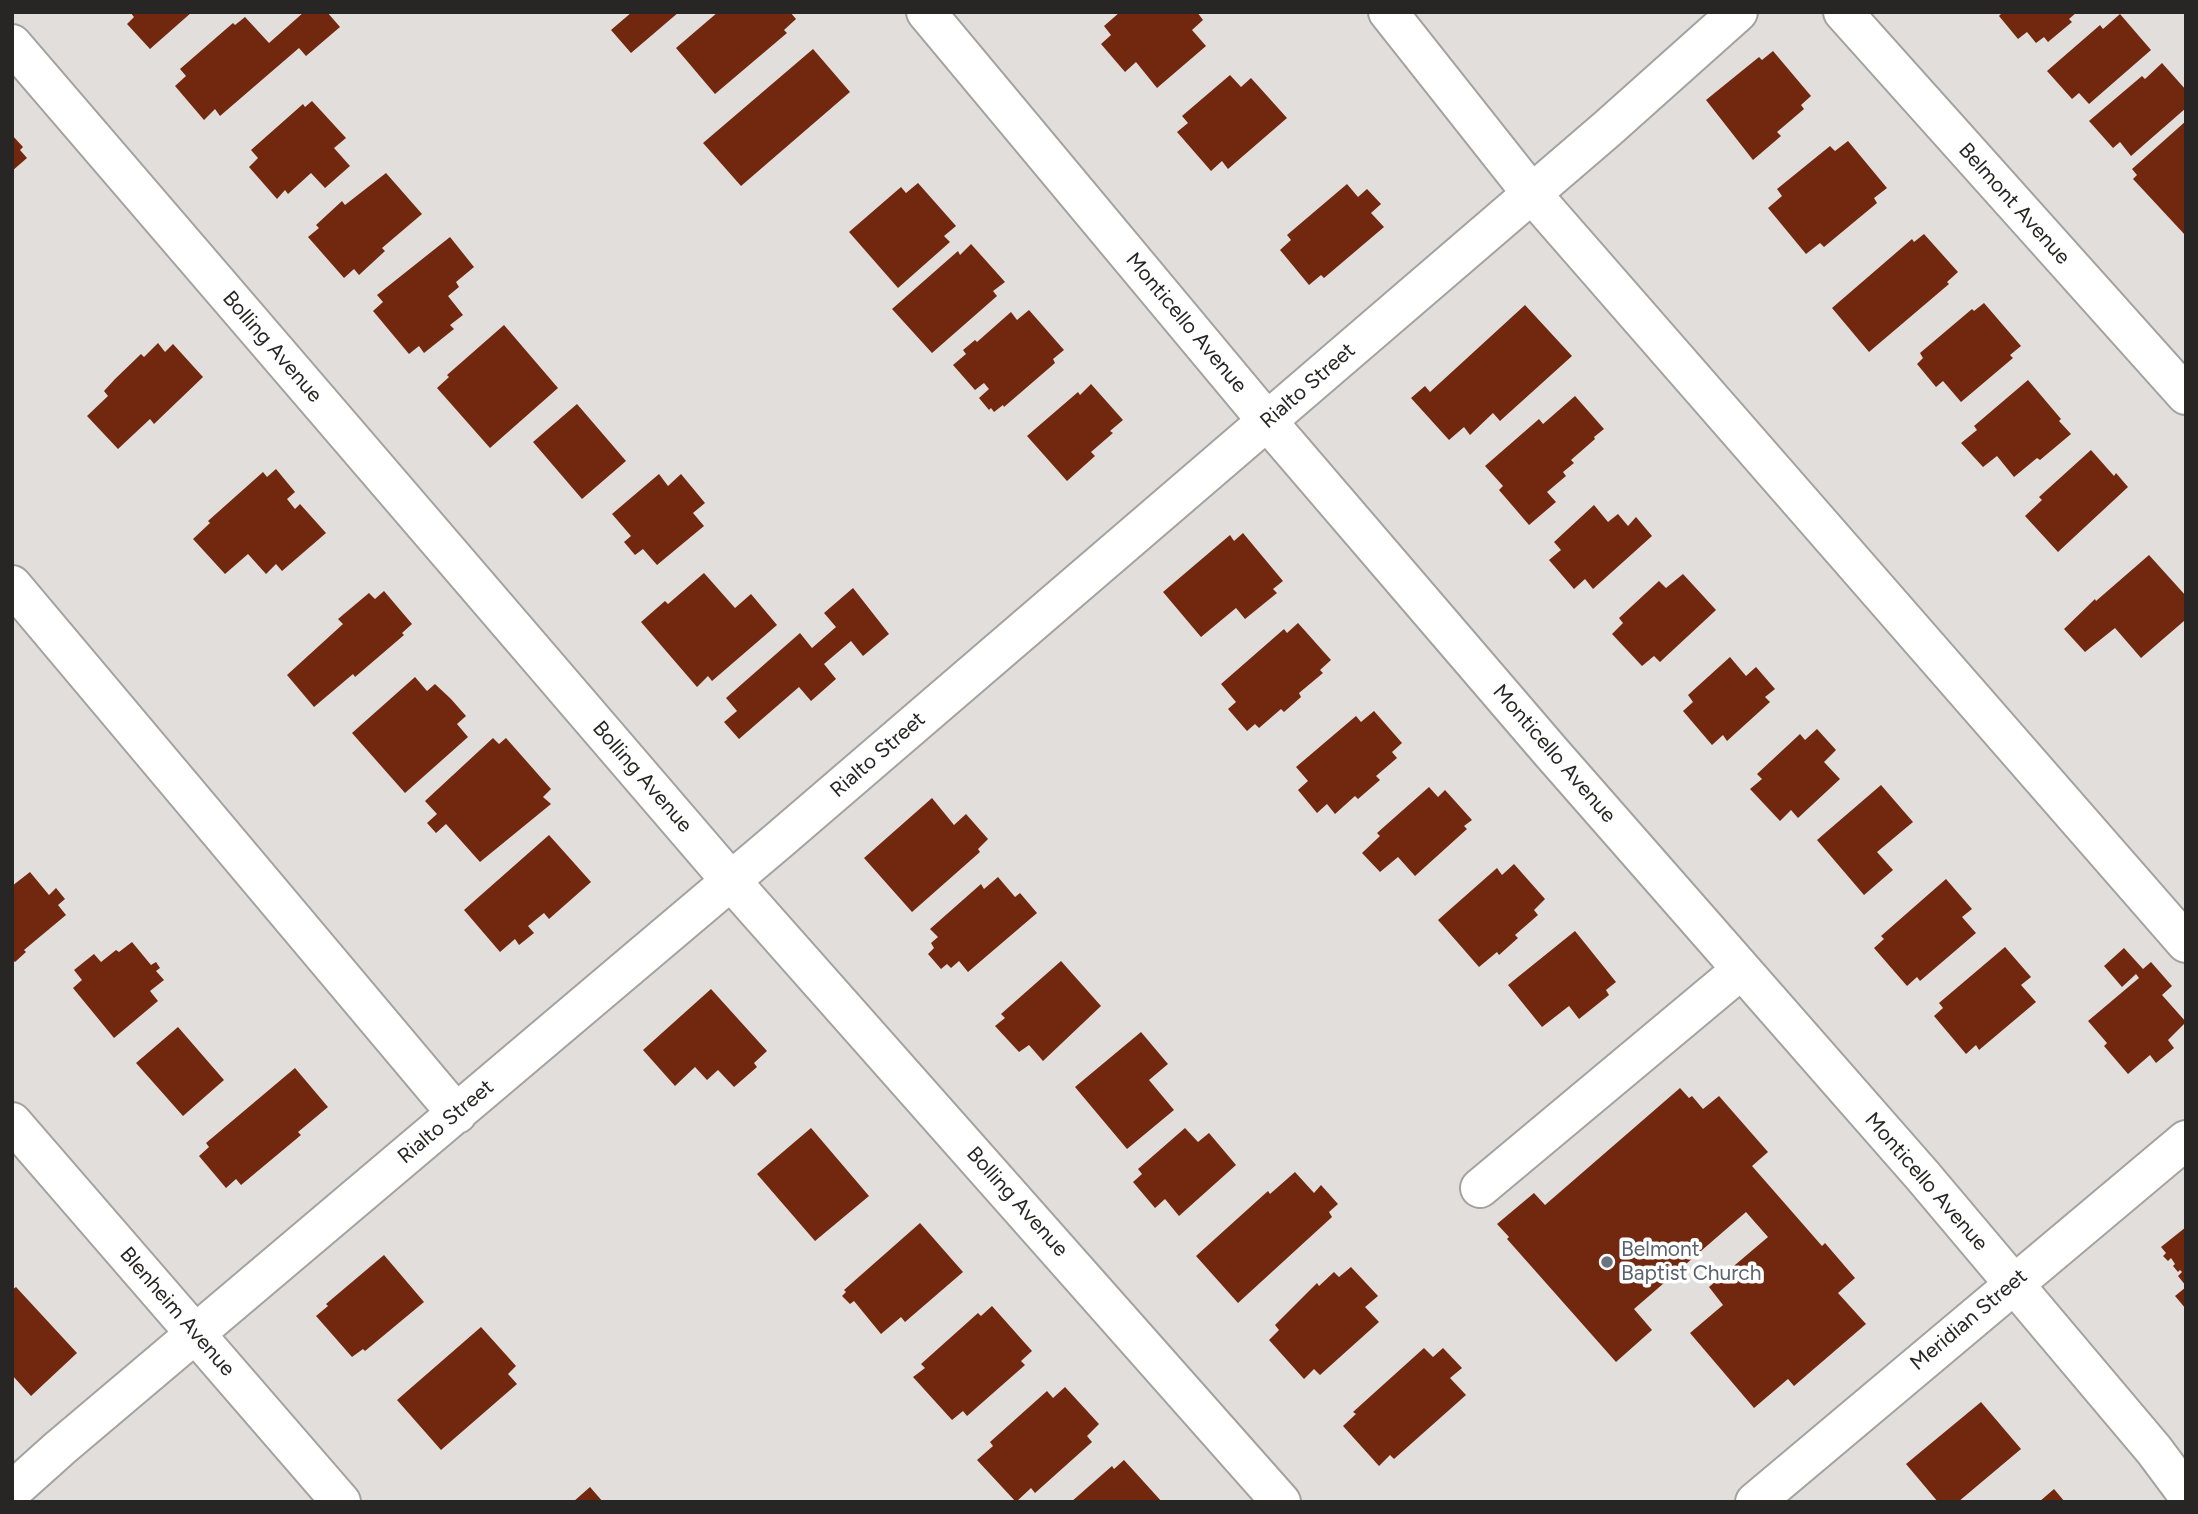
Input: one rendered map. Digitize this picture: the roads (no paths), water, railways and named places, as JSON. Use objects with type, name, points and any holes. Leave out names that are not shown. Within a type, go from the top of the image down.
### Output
[{"type":"street","name":"Monticello Avenue","points":[[926,12],[1267,421],[1741,970],[1922,1175],[2154,1450],[2186,1493]]},
{"type":"street","points":[[1388,12],[1531,194],[2186,943]]},
{"type":"street","name":"Rialto Street","points":[[12,1491],[731,881],[1531,194],[1738,12]]},
{"type":"street","name":"Belmont Avenue","points":[[1843,12],[2186,396]]},
{"type":"street","name":"Bolling Avenue","points":[[12,44],[731,881],[1281,1502]]},
{"type":"street","points":[[12,585],[457,1114]]},
{"type":"street","points":[[1480,1188],[1741,970]]},
{"type":"street","name":"Blenheim Avenue","points":[[12,1122],[341,1502]]},
{"type":"street","name":"Meridian Street","points":[[1755,1502],[2186,1140]]},
{"type":"place","name":"Belmont Baptist Church","points":[[1607,1262]]}]
